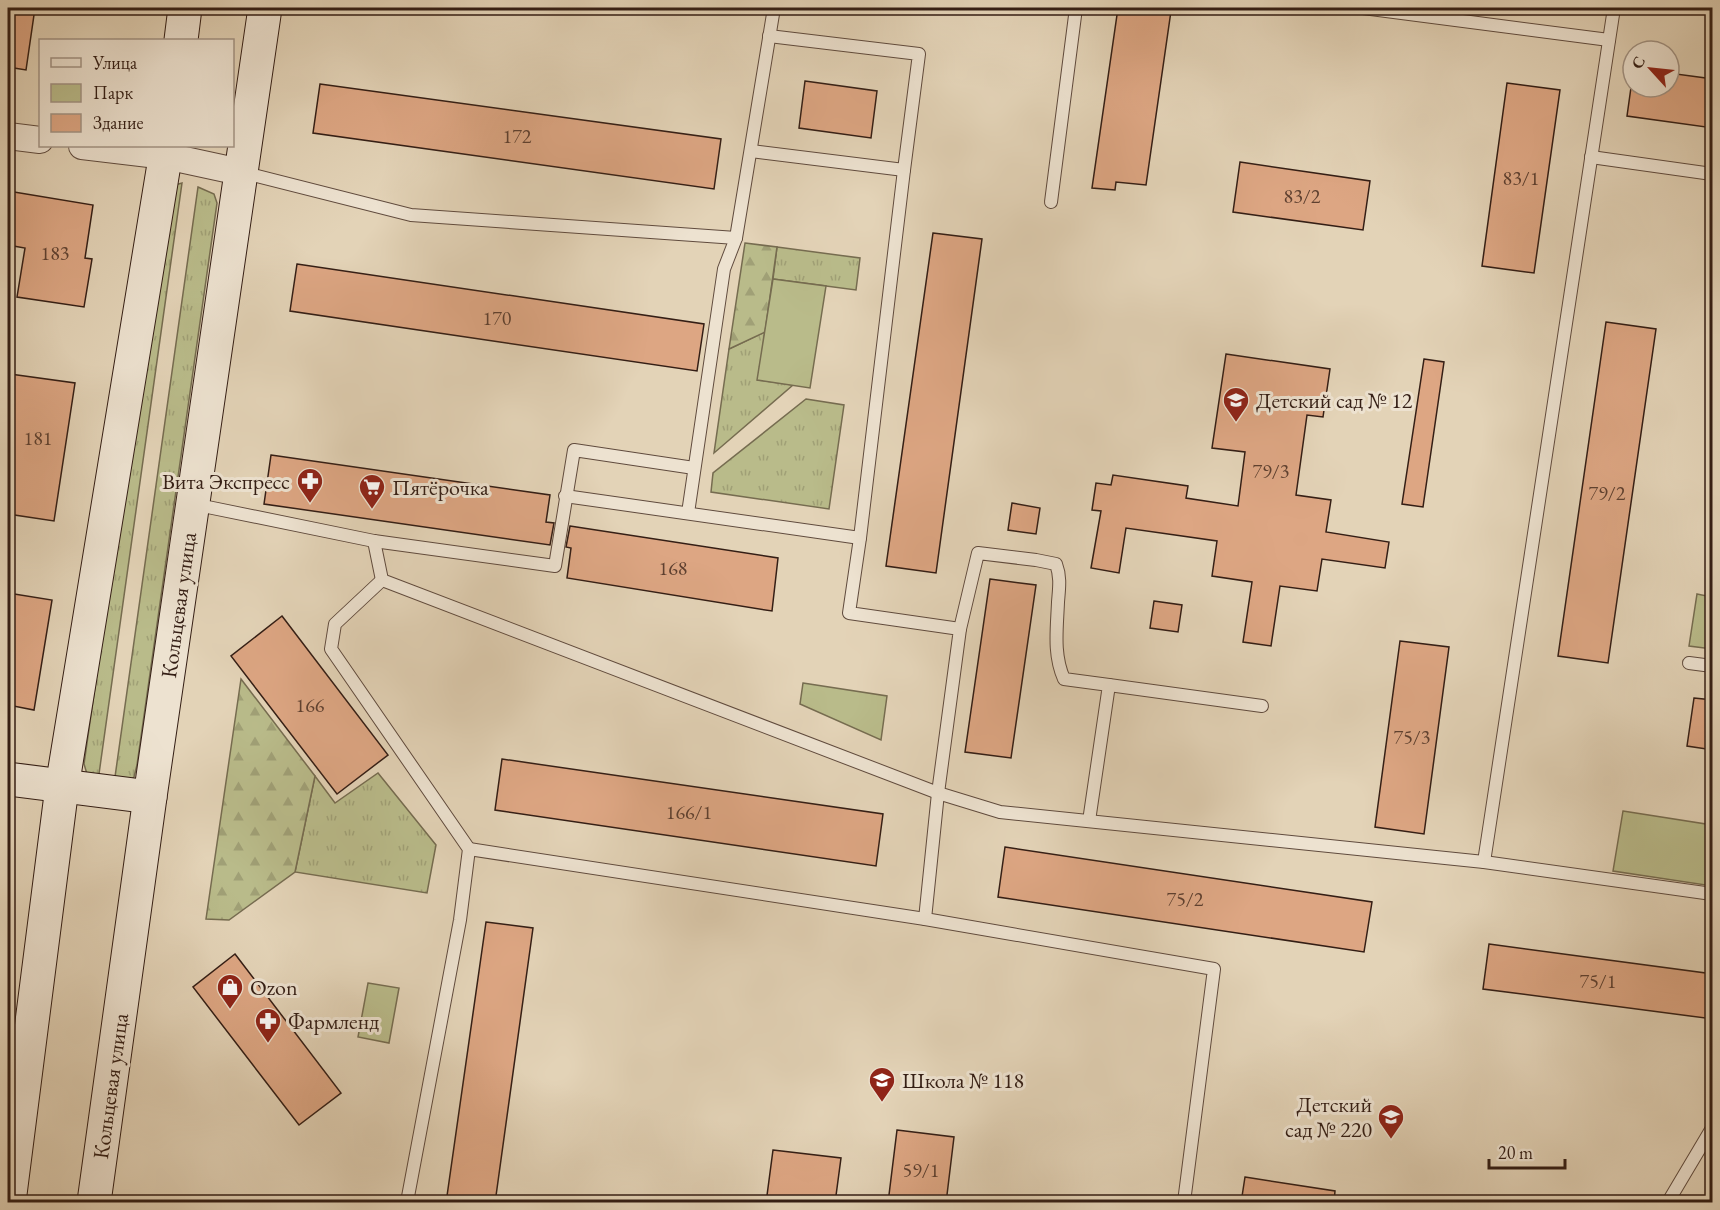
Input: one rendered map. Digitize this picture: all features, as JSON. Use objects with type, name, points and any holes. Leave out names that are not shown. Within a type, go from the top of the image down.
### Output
[{"type":"main road","points":[[181,39],[185,8]]},
{"type":"main road","name":"Кольцевая улица","points":[[94,1203],[150,797],[265,8]]},
{"type":"main road","points":[[9,1203],[62,787],[166,151]]},
{"type":"main road","points":[[8,779],[150,797]]},
{"type":"street","points":[[8,136],[39,140]]},
{"type":"street","points":[[99,147],[166,151],[240,172]]},
{"type":"lane","points":[[688,513],[724,269],[736,238],[774,8]]},
{"type":"lane","points":[[1051,202],[1076,8]]},
{"type":"lane","points":[[1363,8],[1609,40]]},
{"type":"lane","points":[[1484,862],[1614,8]]},
{"type":"lane","points":[[769,36],[919,54],[849,613],[960,629]]},
{"type":"lane","points":[[750,151],[904,170]]},
{"type":"lane","points":[[1591,157],[1713,174]]},
{"type":"lane","points":[[240,172],[411,214],[736,238]]},
{"type":"lane","points":[[192,504],[374,541],[555,566],[574,450],[694,468]]},
{"type":"lane","points":[[566,496],[860,538]]},
{"type":"lane","points":[[374,541],[381,580]]},
{"type":"lane","points":[[925,919],[938,793],[960,629],[978,553],[1056,564],[1060,575],[1056,634],[1058,663],[1064,679],[1262,706]]},
{"type":"lane","points":[[381,580],[938,793],[1000,812],[1484,862],[1713,894]]},
{"type":"lane","points":[[381,580],[335,624],[331,649],[469,849],[460,920],[406,1203]]},
{"type":"lane","points":[[1689,663],[1713,666]]},
{"type":"lane","points":[[1089,821],[1109,685]]},
{"type":"lane","points":[[469,849],[925,919],[1214,969],[1184,1203]]},
{"type":"lane","points":[[1668,1203],[1711,1134]]},
{"type":"green space","points":[[182,183],[98,781],[87,774],[84,764],[165,197],[175,185]]},
{"type":"green space","points":[[198,187],[214,194],[217,203],[137,765],[134,777],[125,784],[114,784]]},
{"type":"green space","points":[[745,243],[777,247],[765,332],[729,349]]},
{"type":"green space","points":[[777,247],[860,258],[856,290],[773,279]]},
{"type":"green space","points":[[773,279],[826,286],[810,388],[757,380]]},
{"type":"green space","points":[[765,332],[758,380],[793,385],[714,453],[729,349]]},
{"type":"green space","points":[[806,399],[844,405],[829,509],[711,492],[713,473]]},
{"type":"green space","points":[[1697,594],[1712,597],[1712,649],[1689,646]]},
{"type":"green space","points":[[241,679],[315,776],[295,872],[229,920],[206,919]]},
{"type":"green space","points":[[803,683],[887,696],[881,740],[800,704]]},
{"type":"green space","points":[[378,773],[436,845],[427,893],[295,872],[315,776],[335,803]]},
{"type":"green space","points":[[1623,811],[1712,825],[1712,886],[1613,871]]},
{"type":"green space","points":[[368,983],[399,988],[389,1043],[358,1037]]},
{"type":"building","points":[[8,8],[35,8],[26,70],[8,67]]},
{"type":"building","points":[[1118,8],[1171,11],[1146,185],[1116,182],[1115,190],[1092,188]]},
{"type":"building","points":[[1681,75],[1713,79],[1713,128],[1627,116],[1629,99],[1681,99]]},
{"type":"building","points":[[805,81],[877,91],[871,138],[799,128]]},
{"type":"building","points":[[1507,83],[1560,90],[1534,273],[1482,266]]},
{"type":"building","points":[[320,84],[721,139],[714,189],[313,133]]},
{"type":"building","points":[[1240,162],[1370,181],[1363,230],[1233,212]]},
{"type":"building","points":[[8,191],[93,205],[85,258],[92,259],[84,307],[17,297],[25,248],[8,245]]},
{"type":"building","points":[[933,233],[982,239],[936,573],[886,566]]},
{"type":"building","points":[[297,264],[704,324],[697,371],[290,311]]},
{"type":"building","points":[[1606,322],[1656,329],[1608,663],[1558,656]]},
{"type":"building","points":[[1226,354],[1330,369],[1323,417],[1307,415],[1296,495],[1331,500],[1326,532],[1389,542],[1385,568],[1322,559],[1317,591],[1280,586],[1271,646],[1243,642],[1252,582],[1212,576],[1217,541],[1126,528],[1119,573],[1091,568],[1101,511],[1092,510],[1096,483],[1111,485],[1113,475],[1188,486],[1186,498],[1238,506],[1245,452],[1212,448]]},
{"type":"building","points":[[1424,359],[1444,362],[1423,507],[1402,504]]},
{"type":"building","points":[[10,374],[75,383],[54,521],[8,514],[8,455],[12,422],[8,421]]},
{"type":"building","points":[[271,455],[550,495],[546,522],[554,523],[550,545],[264,504]]},
{"type":"building","points":[[1012,503],[1040,508],[1036,534],[1008,530]]},
{"type":"building","points":[[570,526],[778,558],[772,611],[567,578],[571,548],[566,547]]},
{"type":"building","points":[[990,579],[1036,585],[1011,758],[965,752]]},
{"type":"building","points":[[8,593],[52,600],[34,710],[8,705]]},
{"type":"building","points":[[1154,601],[1182,605],[1178,632],[1150,628]]},
{"type":"building","points":[[282,616],[388,755],[337,794],[231,656]]},
{"type":"building","points":[[1400,641],[1449,647],[1424,834],[1375,827]]},
{"type":"building","points":[[1694,698],[1713,700],[1713,750],[1687,746]]},
{"type":"building","points":[[502,759],[883,814],[876,866],[495,810]]},
{"type":"building","points":[[1005,847],[1372,902],[1364,952],[998,897]]},
{"type":"building","points":[[486,922],[533,928],[495,1203],[446,1203]]},
{"type":"building","points":[[1489,944],[1713,974],[1713,1019],[1483,989]]},
{"type":"building","points":[[235,954],[341,1093],[299,1125],[193,987]]},
{"type":"building","points":[[897,1130],[954,1137],[946,1203],[888,1203]]},
{"type":"building","points":[[773,1150],[841,1158],[835,1203],[766,1203]]},
{"type":"building","points":[[1245,1177],[1335,1191],[1334,1203],[1241,1203]]},
{"type":"place","name":"Детский сад № 12","points":[[1236,423]]},
{"type":"place","name":"Вита Экспресс","points":[[310,504]]},
{"type":"place","name":"Пятёрочка","points":[[372,510]]},
{"type":"place","name":"Ozon","points":[[230,1010]]},
{"type":"place","name":"Фармленд","points":[[268,1044]]},
{"type":"place","name":"Школа № 118","points":[[882,1103]]},
{"type":"place","name":"Детский сад № 220","points":[[1391,1140]]}]
